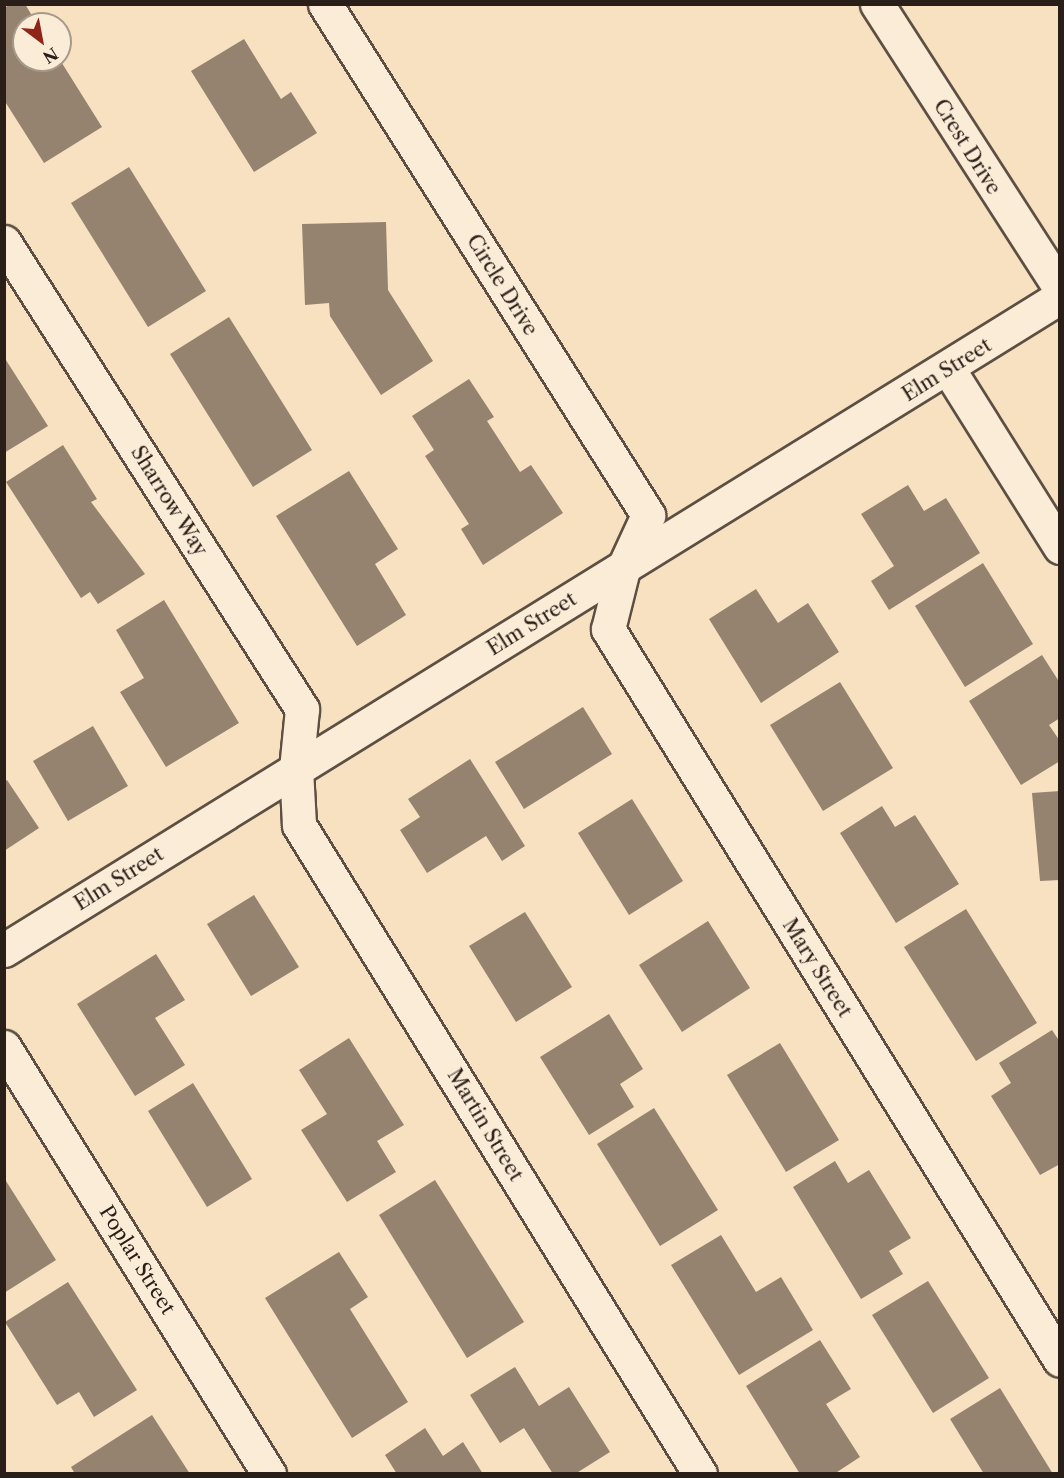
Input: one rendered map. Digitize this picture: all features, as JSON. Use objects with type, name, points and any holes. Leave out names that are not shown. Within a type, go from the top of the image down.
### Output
[{"type":"street","name":"Circle Drive","points":[[325,4],[648,515],[623,568]]},
{"type":"street","name":"Crest Drive","points":[[877,4],[1059,288]]},
{"type":"street","name":"Sharrow Way","points":[[4,242],[302,709],[296,769]]},
{"type":"street","name":"Elm Street","points":[[4,950],[949,370],[1059,297]]},
{"type":"street","points":[[949,370],[1059,547]]},
{"type":"street","name":"Mary Street","points":[[623,568],[608,629],[1059,1360]]},
{"type":"street","name":"Martin Street","points":[[296,769],[299,825],[700,1473]]},
{"type":"street","name":"Poplar Street","points":[[4,1047],[269,1473]]},
{"type":"building","points":[[11,4],[25,4],[30,12],[12,12],[12,72],[68,72],[102,127],[44,163],[4,100],[4,8]]},
{"type":"building","points":[[244,39],[281,99],[291,92],[317,133],[254,172],[191,71]]},
{"type":"building","points":[[129,167],[206,291],[148,327],[71,203]]},
{"type":"building","points":[[386,222],[388,290],[433,361],[381,395],[330,316],[329,303],[305,305],[302,224]]},
{"type":"building","points":[[229,317],[312,450],[253,487],[170,354]]},
{"type":"building","points":[[4,357],[48,426],[4,453]]},
{"type":"building","points":[[469,379],[494,417],[487,421],[520,472],[531,465],[563,513],[483,565],[461,529],[469,524],[425,456],[434,450],[412,416]]},
{"type":"building","points":[[63,445],[97,499],[91,502],[145,574],[98,604],[90,592],[81,598],[6,482]]},
{"type":"building","points":[[349,471],[398,549],[375,564],[406,615],[357,646],[276,516]]},
{"type":"building","points":[[908,485],[924,511],[946,498],[980,553],[889,610],[871,581],[894,566],[861,514]]},
{"type":"building","points":[[983,563],[1033,644],[965,687],[915,606]]},
{"type":"building","points":[[756,589],[778,623],[808,603],[839,652],[761,703],[709,619]]},
{"type":"building","points":[[164,600],[239,723],[166,767],[120,692],[144,678],[116,630]]},
{"type":"building","points":[[1042,655],[1060,683],[1060,718],[1049,725],[1060,741],[1060,761],[1021,785],[969,701]]},
{"type":"building","points":[[840,682],[893,768],[823,811],[770,725]]},
{"type":"building","points":[[583,707],[612,754],[524,809],[495,762]]},
{"type":"building","points":[[93,726],[128,786],[68,821],[33,761]]},
{"type":"building","points":[[470,759],[525,846],[502,861],[486,836],[427,873],[400,830],[420,817],[408,799]]},
{"type":"building","points":[[7,780],[39,828],[4,851],[4,782]]},
{"type":"building","points":[[1060,791],[1060,880],[1040,881],[1032,793]]},
{"type":"building","points":[[632,799],[683,881],[629,915],[578,833]]},
{"type":"building","points":[[882,806],[895,827],[915,815],[959,884],[896,923],[840,833]]},
{"type":"building","points":[[254,895],[299,967],[251,996],[207,924]]},
{"type":"building","points":[[966,909],[1037,1023],[976,1061],[904,947]]},
{"type":"building","points":[[525,912],[572,987],[516,1022],[469,946]]},
{"type":"building","points":[[708,921],[750,988],[682,1032],[639,965]]},
{"type":"building","points":[[156,954],[185,1000],[155,1018],[185,1065],[135,1096],[77,1004]]},
{"type":"building","points":[[609,1014],[643,1069],[620,1084],[634,1107],[589,1135],[540,1057]]},
{"type":"building","points":[[1052,1030],[1060,1042],[1060,1164],[1040,1175],[991,1096],[1011,1083],[999,1063]]},
{"type":"building","points":[[349,1038],[404,1125],[377,1141],[396,1172],[347,1202],[301,1130],[327,1114],[299,1070]]},
{"type":"building","points":[[780,1043],[839,1140],[786,1172],[727,1075]]},
{"type":"building","points":[[193,1083],[252,1179],[207,1207],[148,1111]]},
{"type":"building","points":[[654,1108],[718,1210],[660,1246],[597,1144]]},
{"type":"building","points":[[835,1161],[848,1183],[869,1170],[911,1238],[889,1251],[903,1274],[861,1299],[793,1187]]},
{"type":"building","points":[[435,1180],[524,1322],[467,1358],[379,1215]]},
{"type":"building","points":[[6,1181],[56,1260],[4,1293],[4,1183]]},
{"type":"building","points":[[721,1235],[756,1292],[781,1277],[813,1330],[739,1375],[671,1265]]},
{"type":"building","points":[[339,1252],[368,1297],[350,1309],[408,1402],[352,1438],[265,1298]]},
{"type":"building","points":[[928,1281],[989,1378],[933,1413],[872,1315]]},
{"type":"building","points":[[68,1282],[137,1390],[94,1417],[79,1392],[57,1405],[5,1322]]},
{"type":"building","points":[[820,1340],[851,1389],[826,1404],[860,1457],[834,1474],[800,1474],[746,1386]]},
{"type":"building","points":[[515,1367],[539,1406],[569,1387],[610,1452],[575,1474],[553,1474],[524,1428],[500,1443],[470,1395]]},
{"type":"building","points":[[1000,1388],[1053,1474],[984,1474],[950,1419]]},
{"type":"building","points":[[152,1415],[190,1474],[75,1474],[71,1467]]},
{"type":"building","points":[[425,1428],[443,1456],[463,1442],[483,1474],[397,1474],[385,1455]]}]
